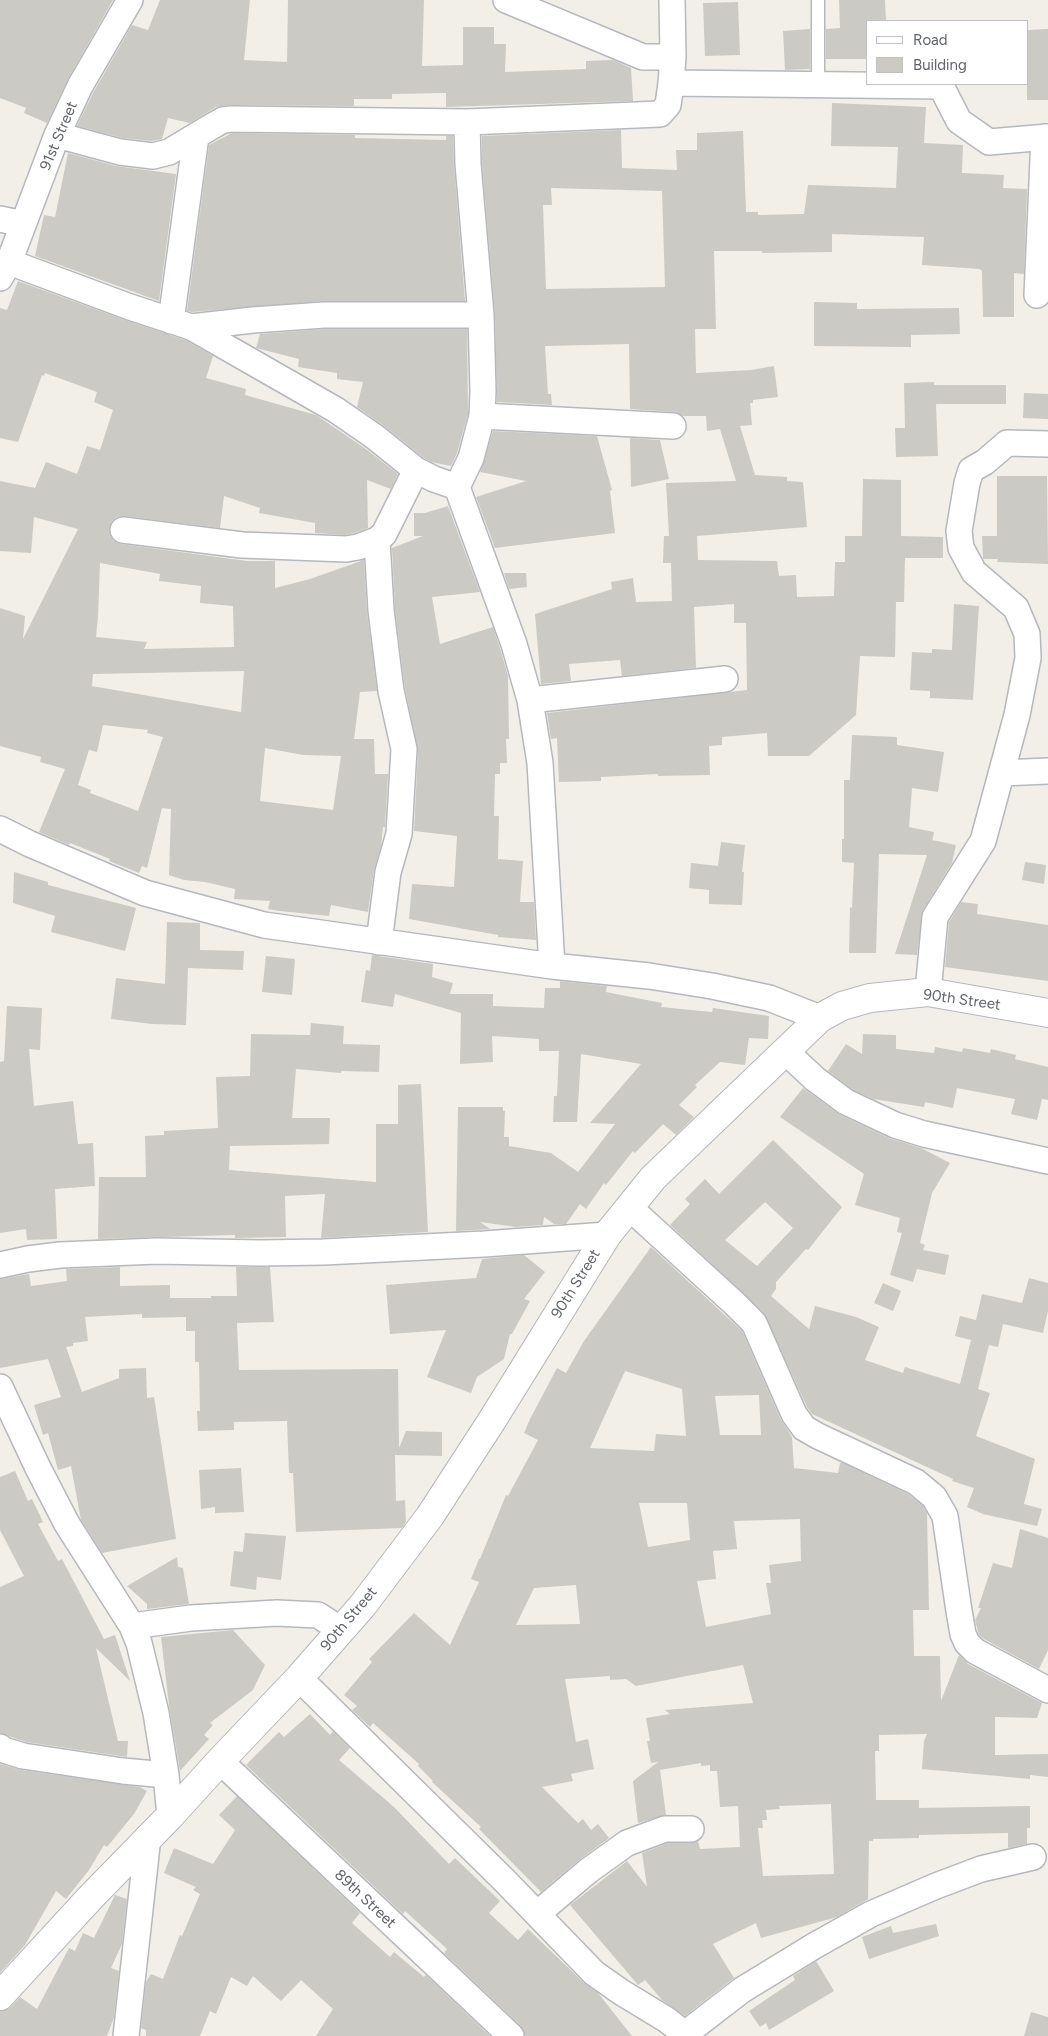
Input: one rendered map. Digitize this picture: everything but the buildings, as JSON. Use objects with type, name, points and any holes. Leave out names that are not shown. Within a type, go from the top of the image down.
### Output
[{"type":"street","name":"91st Street","points":[[5,270],[12,221],[57,135],[80,86],[130,0]]},
{"type":"street","points":[[506,0],[643,57],[673,57]]},
{"type":"street","points":[[57,135],[120,152],[153,156],[169,152],[223,120],[231,119],[467,122],[660,114],[668,105],[671,83],[673,57],[672,0]]},
{"type":"street","points":[[671,83],[941,86],[959,121],[989,142],[1046,137],[1037,295]]},
{"type":"street","points":[[467,122],[468,164],[481,315],[483,391],[482,416],[471,458],[457,487],[514,644],[530,700],[540,763],[552,966]]},
{"type":"street","points":[[181,324],[196,136]]},
{"type":"street","points":[[5,270],[181,324],[357,423],[416,470],[457,487]]},
{"type":"street","points":[[181,324],[324,315],[481,315]]},
{"type":"street","points":[[482,416],[673,426]]},
{"type":"street","points":[[928,992],[935,917],[983,841],[1017,715],[1028,658],[1027,634],[1016,608],[974,572],[961,548],[960,516],[971,470],[985,462],[1007,443],[1048,444]]},
{"type":"street","points":[[123,530],[242,545],[346,549],[358,547],[377,540],[384,534],[416,470]]},
{"type":"street","points":[[377,540],[391,691],[404,749],[399,834],[388,872],[379,942]]},
{"type":"street","points":[[530,700],[725,679]]},
{"type":"street","points":[[1002,773],[1048,772]]},
{"type":"street","points":[[0,829],[30,844],[145,892],[264,925],[552,966],[649,976],[712,986],[769,998],[820,1018]]},
{"type":"street","name":"90th Street","points":[[0,1996],[148,1837],[170,1816],[363,1605],[430,1516],[607,1235],[653,1178],[820,1018],[842,1006],[870,998],[928,992],[1048,1013]]},
{"type":"street","points":[[785,1051],[815,1079],[846,1102],[895,1125],[941,1138],[1048,1161]]},
{"type":"street","points":[[630,1208],[754,1323],[794,1414],[804,1428],[916,1482],[934,1497],[945,1516],[959,1611],[967,1643],[975,1651],[1048,1690]]},
{"type":"street","points":[[0,1265],[28,1259],[70,1254],[157,1251],[324,1252],[484,1244],[607,1235]]},
{"type":"street","points":[[0,1386],[38,1468],[67,1524],[132,1626],[146,1671],[166,1775],[170,1816]]},
{"type":"street","points":[[132,1626],[191,1618],[276,1612],[318,1616],[341,1630]]},
{"type":"street","points":[[298,1678],[537,1914],[594,1973],[686,2035],[742,1990],[871,1914],[981,1869],[1033,1858]]},
{"type":"street","points":[[0,1747],[23,1756],[124,1771],[166,1775]]},
{"type":"street","name":"89th Street","points":[[220,1761],[511,2036]]},
{"type":"street","points":[[537,1914],[588,1870],[627,1843],[665,1829],[691,1829]]},
{"type":"street","points":[[126,2036],[148,1837]]},
{"type":"lane","points":[[818,0],[818,85]]}]
